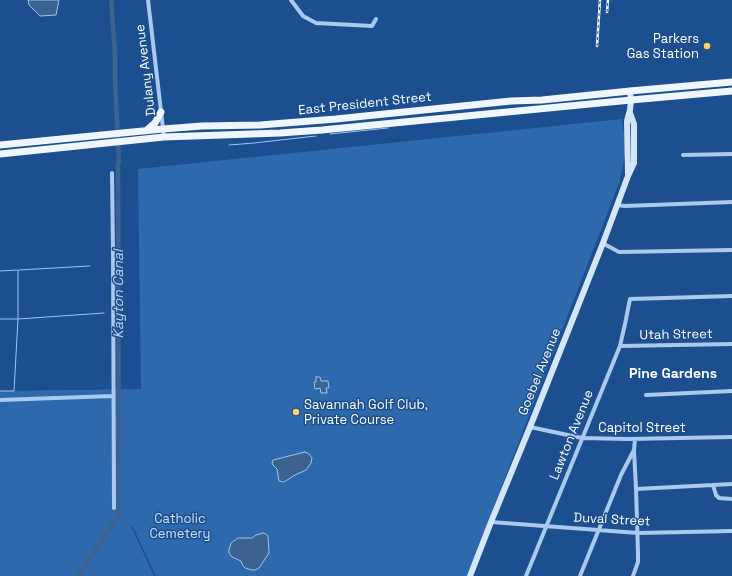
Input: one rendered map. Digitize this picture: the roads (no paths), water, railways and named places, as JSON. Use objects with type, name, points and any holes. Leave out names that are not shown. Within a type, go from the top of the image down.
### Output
[{"type":"main road","name":"East President Street","points":[[0,154],[118,137],[147,130],[336,120],[511,101],[542,100],[732,82]]},
{"type":"main road","name":"East President Street","points":[[0,145],[118,137],[226,135],[322,130],[732,91]]},
{"type":"main road","points":[[147,130],[156,123],[161,112]]},
{"type":"main road","points":[[226,135],[253,132],[258,129],[260,125]]},
{"type":"street","name":"Dulany Avenue","points":[[148,0],[164,137]]},
{"type":"street","points":[[291,0],[303,16],[316,23],[372,26],[376,19]]},
{"type":"street","name":"Goebel Avenue","points":[[470,576],[490,522],[530,427],[634,163],[634,124],[630,113],[630,91]]},
{"type":"street","points":[[684,155],[732,154]]},
{"type":"street","points":[[112,173],[114,508]]},
{"type":"street","points":[[617,205],[625,206],[732,202]]},
{"type":"street","points":[[603,242],[606,246],[619,252],[732,250]]},
{"type":"street","name":"Lawton Avenue","points":[[526,576],[620,346],[630,300],[732,296]]},
{"type":"street","name":"Utah Street","points":[[620,346],[732,344]]},
{"type":"street","points":[[646,395],[732,391]]},
{"type":"street","points":[[0,400],[113,396]]},
{"type":"street","name":"Capitol Street","points":[[530,427],[582,438],[635,439],[732,437]]},
{"type":"street","points":[[634,576],[638,562],[634,450],[635,439]]},
{"type":"street","points":[[580,576],[621,475],[634,450]]},
{"type":"street","points":[[636,489],[732,484]]},
{"type":"street","points":[[713,485],[716,495],[719,498],[732,499]]},
{"type":"street","name":"Duval Street","points":[[490,522],[638,533],[732,531]]},
{"type":"waterway","name":"Kayton Canal","points":[[78,576],[119,514],[119,161],[115,52],[111,0]]},
{"type":"waterway","points":[[330,134],[388,128]]},
{"type":"waterway","points":[[229,145],[316,136]]},
{"type":"waterway","points":[[19,270],[90,266]]},
{"type":"waterway","points":[[0,271],[18,270],[18,319],[104,313]]},
{"type":"waterway","points":[[0,319],[18,319],[14,391],[0,391]]},
{"type":"railway","points":[[597,46],[600,0]]},
{"type":"railway","points":[[607,12],[608,0]]},
{"type":"place","name":"Parkers Gas Station","points":[[707,46]]},
{"type":"place","name":"Savannah Golf Club, Private Course","points":[[296,412]]},
{"type":"district","name":"Pine Gardens","points":[[673,374]]},
{"type":"park label","name":"Catholic Cemetery","points":[[180,526]]}]
